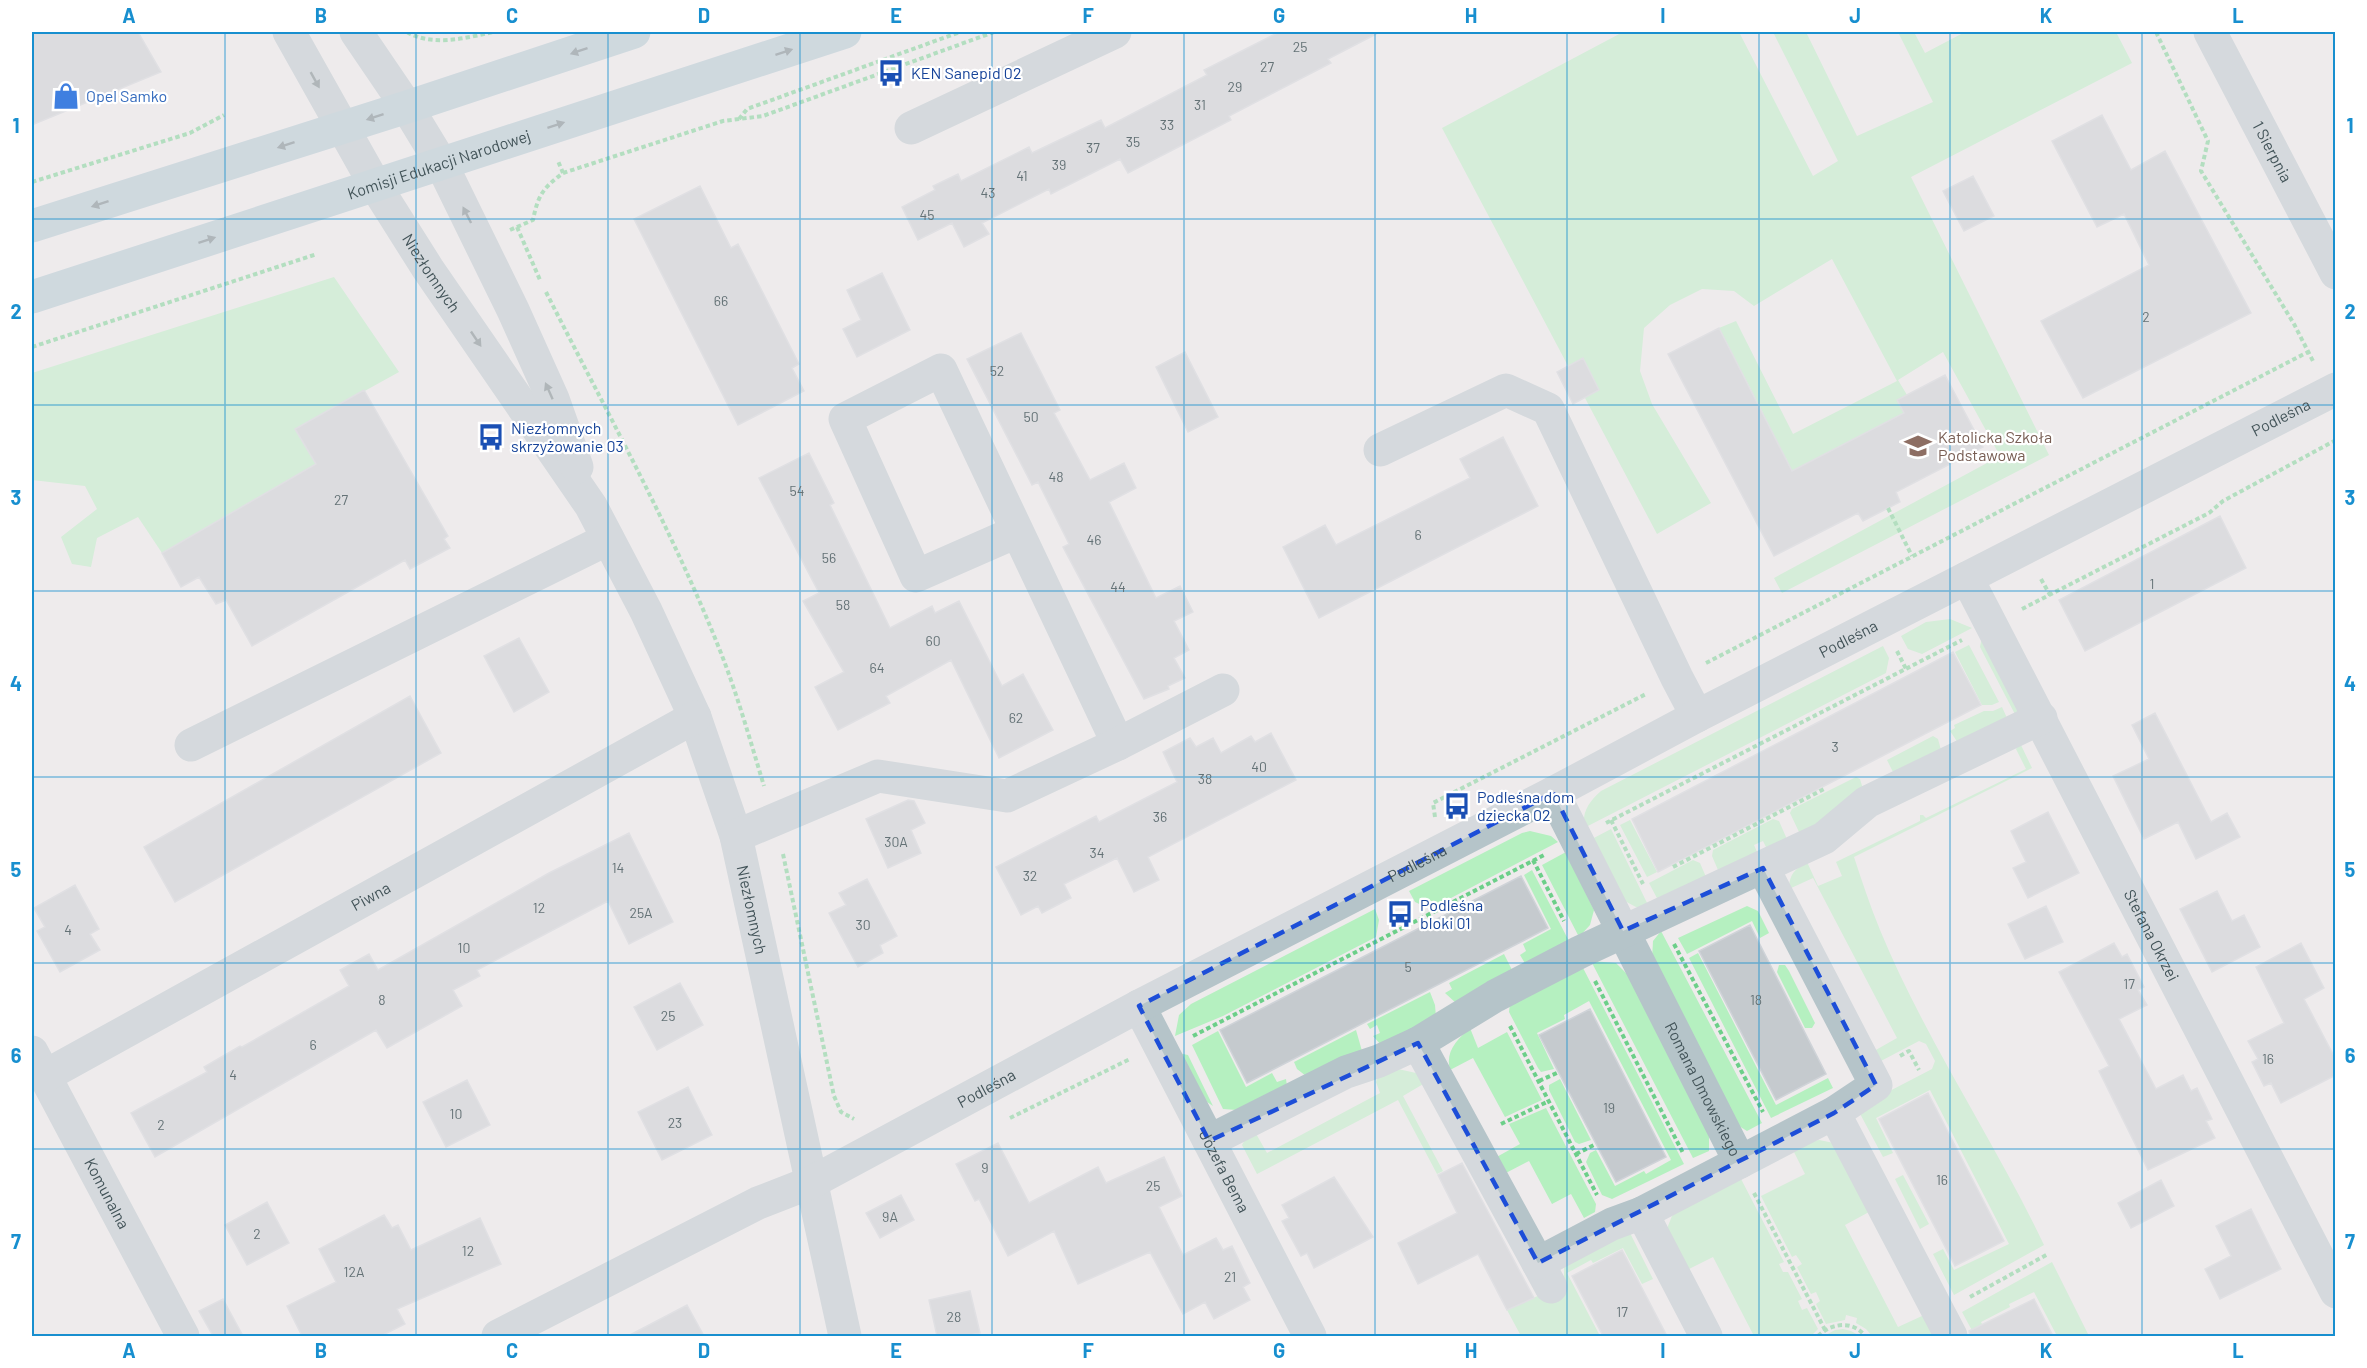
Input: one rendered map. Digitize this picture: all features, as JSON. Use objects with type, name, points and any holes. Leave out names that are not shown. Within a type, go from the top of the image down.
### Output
[{"type":"main road","points":[[32,226],[342,128],[634,32]]},
{"type":"main road","name":"Komisji Edukacji Narodowej","points":[[32,297],[845,32]]},
{"type":"street","name":"Niezłomnych","points":[[289,32],[375,185],[441,288],[591,506],[646,611],[695,717],[736,836],[845,1336]]},
{"type":"street","name":"Niezłomnych","points":[[356,32],[407,107],[441,163],[513,310],[553,399],[591,506]]},
{"type":"street","points":[[911,128],[1115,32]]},
{"type":"street","name":"1 Sierpnia","points":[[2210,32],[2336,273]]},
{"type":"street","points":[[1016,532],[916,576],[845,418],[941,370],[1118,744]]},
{"type":"street","points":[[1380,450],[1506,390],[1548,409],[1697,716]]},
{"type":"street","name":"Podleśna","points":[[498,1336],[758,1203],[812,1182],[1139,1006],[1553,793],[1697,716],[2333,390]]},
{"type":"street","points":[[191,745],[608,539]]},
{"type":"street","name":"Stefana Okrzei","points":[[1967,578],[2336,1292]]},
{"type":"street","points":[[736,836],[878,776],[1006,796],[1118,744],[1222,690]]},
{"type":"street","name":"Piwna","points":[[38,1064],[695,717]]},
{"type":"street","points":[[1209,1141],[1346,1072],[1379,1061],[1418,1042],[1495,996],[1580,952],[1824,838],[1867,802],[2041,718]]},
{"type":"street","name":"Romana Dmowskiego","points":[[1470,1138],[1544,1275],[1612,1224],[1642,1214],[1740,1162],[1553,793]]},
{"type":"street","points":[[1740,1162],[1834,1113],[1876,1085],[1763,868]]},
{"type":"street","name":"Józefa Bema","points":[[1139,1006],[1310,1336]]},
{"type":"street","points":[[1418,1042],[1470,1138]]},
{"type":"street","name":"Komunalna","points":[[38,1064],[183,1336]]},
{"type":"street","points":[[1834,1113],[1945,1325]]},
{"type":"street","points":[[1642,1214],[1706,1336]]},
{"type":"path","points":[[408,32],[414,36],[435,40],[463,38],[492,32]]},
{"type":"path","points":[[739,120],[747,109],[960,32]]},
{"type":"path","points":[[563,174],[723,121],[763,116],[994,32]]},
{"type":"path","points":[[2156,32],[2208,141],[2201,171],[2333,390]]},
{"type":"path","points":[[32,182],[190,133],[224,115]]},
{"type":"path","points":[[518,227],[540,280]]},
{"type":"path","points":[[32,347],[317,254]]},
{"type":"path","points":[[545,291],[657,512],[719,649],[750,740],[791,885],[834,1096],[841,1112],[852,1119],[863,1119]]},
{"type":"path","points":[[1437,824],[1433,803],[2308,352]]},
{"type":"path","points":[[1185,1040],[2209,513],[2223,501],[2336,440]]},
{"type":"path","points":[[1888,508],[1912,556]]},
{"type":"path","points":[[1611,820],[1764,1114]]},
{"type":"path","points":[[1533,861],[1685,1156]]},
{"type":"path","points":[[1495,996],[1612,1224]]},
{"type":"path","points":[[1009,1118],[1134,1057]]},
{"type":"path","points":[[1539,1081],[1559,1072]]},
{"type":"path","points":[[1470,1138],[1549,1101]]},
{"type":"path","points":[[1576,1154],[1596,1144]]},
{"type":"path","points":[[1740,1162],[1824,1330]]},
{"type":"path","points":[[1945,1325],[2048,1254]]},
{"type":"path","points":[[1818,1336],[1824,1330],[1842,1325],[1853,1326],[1865,1336]]},
{"type":"highlighted area","points":[[1553,793],[1623,931],[1763,868],[1876,1085],[1834,1113],[1538,1263],[1418,1043],[1209,1141],[1139,1006]]},
{"type":"green space","points":[[1623,32],[1739,32],[1813,176],[1838,161],[1773,32],[1806,32],[1857,136],[1933,102],[1898,32],[1914,32],[1925,53],[1965,32],[2116,32],[2132,63],[1911,177],[2049,455],[1782,593],[1774,578],[2000,456],[1943,352],[1898,380],[1907,395],[1897,400],[1904,413],[1792,471],[1786,458],[1781,460],[1758,416],[1763,413],[1719,328],[1736,321],[1793,434],[1897,381],[1832,259],[1754,306],[1734,291],[1702,289],[1670,305],[1644,328],[1640,371],[1652,404],[1711,503],[1657,534],[1442,128]]},
{"type":"green space","points":[[334,277],[399,372],[296,429],[316,464],[162,553],[138,517],[97,538],[91,567],[72,564],[61,537],[97,509],[85,486],[32,480],[32,373]]},
{"type":"green space","points":[[1950,619],[1972,628],[1922,654],[1908,649],[1901,636],[1926,622]]},
{"type":"green space","points":[[1982,637],[2022,714],[2018,720],[1980,647]]},
{"type":"green space","points":[[1969,645],[1999,702],[1982,705],[1955,652]]},
{"type":"green space","points":[[1883,646],[1889,658],[1886,673],[1584,828],[1587,807],[1601,791]]},
{"type":"green space","points":[[2002,707],[2007,718],[1958,743],[1950,731],[1955,728],[1954,725],[1984,711],[1993,711]]},
{"type":"green space","points":[[1933,736],[1938,739],[1941,750],[1894,774],[1887,760]]},
{"type":"green space","points":[[2020,743],[2032,768],[1854,857],[1876,921],[1917,1010],[2044,1245],[1954,1295],[1933,1254],[1943,1249],[1954,1270],[2009,1244],[1930,1090],[1876,1118],[1893,1153],[1883,1157],[1857,1108],[1932,1069],[1935,1061],[1926,1044],[1919,1041],[1879,1062],[1874,1051],[1897,1038],[1813,878],[1789,889],[1789,884],[1794,872],[1807,862],[1818,886],[1842,876],[1836,862],[1920,821],[1920,815],[1926,818],[2026,769],[2016,749]]},
{"type":"green space","points":[[1856,777],[1860,779],[1863,789],[1818,826],[1799,832],[1790,813],[1792,809]]},
{"type":"green space","points":[[1773,819],[1779,821],[1786,842],[1767,849],[1763,841],[1754,845],[1758,854],[1718,870],[1712,856],[1713,850]]},
{"type":"green space","points":[[1630,820],[1657,872],[1647,877],[1620,825]]},
{"type":"green space","points":[[1611,829],[1649,907],[1636,907],[1621,899],[1590,840]]},
{"type":"green space","points":[[1530,831],[1551,836],[1558,842],[1430,909],[1415,902],[1409,891]]},
{"type":"green space","points":[[1566,852],[1594,910],[1590,925],[1579,937],[1542,865]]},
{"type":"green space","points":[[1693,860],[1700,863],[1706,877],[1659,902],[1649,883]]},
{"type":"green space","points":[[1532,870],[1570,943],[1526,965],[1520,955],[1526,951],[1523,944],[1551,929],[1524,875]]},
{"type":"green space","points":[[1747,906],[1758,911],[1769,933],[1760,938],[1752,921],[1687,954],[1678,938]]},
{"type":"green space","points":[[1375,909],[1379,920],[1376,937],[1223,1016],[1175,1036],[1179,1015],[1191,1004]]},
{"type":"green space","points":[[1661,931],[1762,1123],[1747,1131],[1739,1126],[1652,959],[1653,941]]},
{"type":"green space","points":[[1698,953],[1776,1105],[1828,1078],[1833,1088],[1771,1118],[1689,958]]},
{"type":"green space","points":[[1504,954],[1513,972],[1457,1004],[1445,993],[1452,989],[1449,983]]},
{"type":"green space","points":[[1591,961],[1616,963],[1628,975],[1709,1135],[1709,1151],[1693,1158]]},
{"type":"green space","points":[[1779,965],[1785,965],[1789,971],[1815,1023],[1812,1028],[1805,1028],[1777,972]]},
{"type":"green space","points":[[1582,966],[1684,1164],[1612,1199],[1602,1195],[1586,1162],[1590,1153],[1596,1150],[1615,1186],[1644,1171],[1646,1174],[1671,1160],[1589,1001],[1564,1015],[1565,1019],[1537,1033],[1554,1069],[1541,1072],[1509,1012],[1510,1003]]},
{"type":"green space","points":[[1430,992],[1435,1005],[1436,1017],[1381,1045],[1373,1036],[1380,1033],[1377,1025],[1370,1029],[1367,1024]]},
{"type":"green space","points":[[1470,1028],[1478,1048],[1507,1032],[1542,1100],[1505,1117],[1473,1058],[1450,1070],[1451,1052]]},
{"type":"green space","points":[[1356,1030],[1362,1051],[1306,1076],[1297,1069],[1294,1062]]},
{"type":"green space","points":[[1218,1031],[1246,1087],[1272,1073],[1277,1082],[1286,1079],[1287,1086],[1237,1110],[1223,1109],[1192,1045]]},
{"type":"green space","points":[[1178,1053],[1188,1055],[1213,1106],[1207,1102]]},
{"type":"green space","points":[[1398,1069],[1416,1073],[1425,1083],[1403,1096],[1443,1171],[1437,1174],[1398,1100],[1257,1174],[1242,1145],[1246,1138],[1255,1132],[1267,1153],[1380,1093],[1376,1082],[1378,1076]]},
{"type":"green space","points":[[1560,1079],[1591,1140],[1579,1144],[1575,1142],[1549,1090],[1549,1085]]},
{"type":"green space","points":[[1546,1108],[1596,1204],[1595,1212],[1584,1218],[1571,1194],[1552,1204],[1529,1161],[1502,1175],[1493,1159],[1520,1144],[1509,1124]]},
{"type":"green space","points":[[1819,1140],[1834,1143],[1869,1212],[1845,1225],[1898,1327],[1922,1316],[1932,1319],[1941,1336],[1872,1336],[1856,1323],[1857,1318],[1846,1315],[1845,1320],[1826,1324],[1816,1304],[1820,1301],[1816,1292],[1811,1294],[1797,1267],[1802,1264],[1796,1255],[1792,1257],[1761,1196],[1805,1174],[1793,1150]]},
{"type":"green space","points":[[1903,1175],[1929,1224],[1920,1229],[1895,1179]]},
{"type":"green space","points":[[1740,1177],[1784,1262],[1779,1264],[1783,1272],[1788,1272],[1802,1299],[1798,1301],[1802,1310],[1807,1308],[1818,1329],[1811,1336],[1754,1336],[1713,1257],[1689,1269],[1667,1236],[1672,1216],[1677,1211]]},
{"type":"green space","points":[[1628,1229],[1653,1279],[1642,1284],[1623,1248],[1593,1263],[1591,1260],[1567,1273],[1600,1336],[1521,1336],[1507,1310],[1564,1284],[1564,1267]]},
{"type":"green space","points":[[2052,1262],[2089,1336],[2057,1336],[2034,1292],[2009,1304],[2010,1307],[1981,1322],[1988,1336],[1975,1336],[1962,1312]]},
{"type":"green space","points":[[1843,1329],[1860,1336],[1824,1336],[1835,1330]]},
{"type":"building","name":"Opel Samko","points":[[32,32],[138,32],[161,72],[32,125]]},
{"type":"building","points":[[1279,32],[1380,32],[1328,59],[1331,63],[1229,116],[1231,120],[1128,173],[1120,159],[1051,194],[1049,189],[982,223],[989,234],[964,247],[952,223],[918,240],[902,207],[935,190],[933,186],[958,174],[961,181],[1029,147],[1032,153],[1101,120],[1105,128],[1207,75],[1204,70]]},
{"type":"building","points":[[2102,115],[2131,170],[2165,151],[2251,313],[2083,398],[2041,321],[2149,265],[2124,214],[2097,227],[2052,141]]},
{"type":"building","points":[[1973,176],[1994,216],[1964,231],[1943,191]]},
{"type":"building","points":[[700,186],[731,248],[738,244],[759,285],[799,364],[792,368],[804,391],[738,425],[634,219]]},
{"type":"building","points":[[882,273],[910,330],[857,357],[843,329],[861,320],[847,290]]},
{"type":"building","points":[[1719,328],[1792,471],[1904,413],[1897,400],[1945,375],[1983,447],[1896,492],[1900,502],[1863,521],[1858,513],[1774,556],[1668,354]]},
{"type":"building","points":[[1021,333],[1060,410],[1054,413],[1090,480],[1124,463],[1136,488],[1109,502],[1156,598],[1180,586],[1193,612],[1174,621],[1189,650],[1174,658],[1185,678],[1168,686],[1169,689],[1144,699],[1063,547],[1069,544],[1038,482],[1032,485],[967,359]]},
{"type":"building","points":[[1185,352],[1218,417],[1188,432],[1156,367]]},
{"type":"building","points":[[1583,358],[1599,390],[1573,404],[1557,372]]},
{"type":"building","points":[[364,390],[448,536],[444,539],[450,548],[410,569],[405,560],[252,646],[226,600],[216,604],[199,577],[181,587],[162,553],[316,464],[295,429]]},
{"type":"building","points":[[1503,437],[1538,506],[1319,618],[1283,547],[1325,525],[1336,545],[1470,478],[1460,459]]},
{"type":"building","points":[[809,453],[834,503],[830,505],[890,628],[932,606],[935,613],[959,601],[1002,686],[1023,674],[1053,730],[999,758],[951,660],[886,696],[890,703],[838,730],[815,687],[844,672],[803,601],[819,593],[759,478]]},
{"type":"building","points":[[2220,516],[2246,568],[2085,651],[2059,600]]},
{"type":"building","points":[[519,638],[549,692],[514,712],[484,656]]},
{"type":"building","points":[[1953,652],[1981,705],[1658,872],[1632,819]]},
{"type":"building","points":[[410,696],[441,753],[175,902],[144,847]]},
{"type":"building","points":[[2155,713],[2211,822],[2227,813],[2240,837],[2196,859],[2178,822],[2144,839],[2113,776],[2149,759],[2132,725]]},
{"type":"building","points":[[1271,733],[1296,780],[1148,857],[1159,880],[1134,892],[1117,858],[1064,884],[1071,898],[1042,913],[1038,906],[1021,915],[996,867],[1096,816],[1099,822],[1177,782],[1163,752],[1190,738],[1196,747],[1213,738],[1221,753],[1251,736],[1255,742]]},
{"type":"building","points":[[908,800],[914,801],[925,823],[911,830],[921,853],[888,868],[866,819]]},
{"type":"building","points":[[2048,812],[2079,873],[2028,898],[2013,868],[2026,862],[2011,831]]},
{"type":"building","points":[[629,833],[673,922],[629,944],[608,901],[477,970],[480,976],[453,990],[462,1006],[387,1048],[376,1030],[155,1157],[131,1113],[207,1072],[204,1067],[240,1046],[242,1047],[349,986],[340,970],[369,954],[378,970],[549,873]]},
{"type":"building","points":[[1521,876],[1548,928],[1247,1083],[1220,1030]]},
{"type":"building","points":[[867,879],[897,936],[880,945],[883,953],[858,967],[829,913],[846,905],[839,893]]},
{"type":"building","points":[[75,885],[99,929],[90,934],[100,950],[60,972],[37,931],[45,927],[34,908]]},
{"type":"building","points":[[2217,891],[2232,921],[2244,915],[2260,947],[2212,972],[2180,909]]},
{"type":"building","points":[[2046,906],[2063,942],[2025,959],[2008,924]]},
{"type":"building","points":[[1750,925],[1826,1074],[1776,1100],[1699,951]]},
{"type":"building","points":[[2114,943],[2122,957],[2127,954],[2144,987],[2138,990],[2147,1005],[2119,1019],[2156,1089],[2183,1075],[2191,1091],[2197,1088],[2212,1119],[2206,1121],[2215,1138],[2148,1170],[2099,1071],[2109,1066],[2059,972]]},
{"type":"building","points":[[2301,943],[2324,988],[2304,999],[2336,1060],[2336,1075],[2281,1103],[2271,1083],[2264,1086],[2252,1062],[2258,1059],[2248,1041],[2284,1023],[2256,967]]},
{"type":"building","points":[[680,983],[703,1025],[657,1050],[634,1007]]},
{"type":"building","points":[[1590,1009],[1666,1157],[1616,1182],[1539,1035]]},
{"type":"building","points":[[467,1080],[490,1125],[446,1147],[423,1102]]},
{"type":"building","points":[[688,1087],[712,1135],[662,1160],[638,1112]]},
{"type":"building","points":[[1928,1093],[2004,1241],[1955,1266],[1879,1119]]},
{"type":"building","points":[[998,1143],[1029,1203],[1098,1167],[1106,1183],[1164,1157],[1182,1196],[1159,1207],[1183,1255],[1216,1238],[1223,1250],[1232,1246],[1250,1283],[1243,1287],[1250,1300],[1214,1319],[1205,1302],[1183,1314],[1150,1252],[1078,1284],[1054,1231],[1008,1256],[979,1199],[975,1201],[956,1164]]},
{"type":"building","points":[[1462,1163],[1534,1298],[1507,1310],[1478,1254],[1418,1284],[1398,1243],[1457,1213],[1438,1175]]},
{"type":"building","points":[[1334,1177],[1373,1237],[1314,1268],[1307,1253],[1301,1256],[1282,1221],[1289,1218],[1282,1205]]},
{"type":"building","points":[[2161,1180],[2174,1206],[2131,1228],[2118,1203]]},
{"type":"building","points":[[901,1195],[914,1220],[880,1238],[866,1213]]},
{"type":"building","points":[[267,1202],[289,1243],[247,1265],[225,1225]]},
{"type":"building","points":[[2251,1209],[2281,1269],[2220,1299],[2205,1269],[2231,1256],[2216,1226]]},
{"type":"building","points":[[384,1215],[392,1228],[398,1225],[411,1250],[480,1218],[501,1264],[397,1309],[405,1324],[381,1336],[302,1336],[287,1306],[336,1282],[319,1249]]},
{"type":"building","points":[[1622,1250],[1667,1336],[1603,1336],[1572,1276]]},
{"type":"building","points":[[970,1291],[980,1333],[965,1336],[937,1336],[929,1300]]},
{"type":"building","points":[[223,1299],[243,1336],[213,1336],[199,1311]]},
{"type":"building","points":[[2034,1299],[2053,1336],[1970,1336],[1969,1331]]},
{"type":"building","points":[[687,1305],[704,1336],[628,1336]]},
{"type":"place","name":"KEN Sanepid 02","points":[[891,73]]},
{"type":"place","name":"Opel Samko","points":[[66,96]]},
{"type":"place","name":"Niezłomnych skrzyżowanie 03","points":[[491,437]]},
{"type":"place","name":"Katolicka Szkoła Podstawowa","points":[[1918,446]]},
{"type":"place","name":"Podleśna dom dziecka 02","points":[[1457,806]]},
{"type":"place","name":"Podleśna bloki 01","points":[[1400,914]]}]
